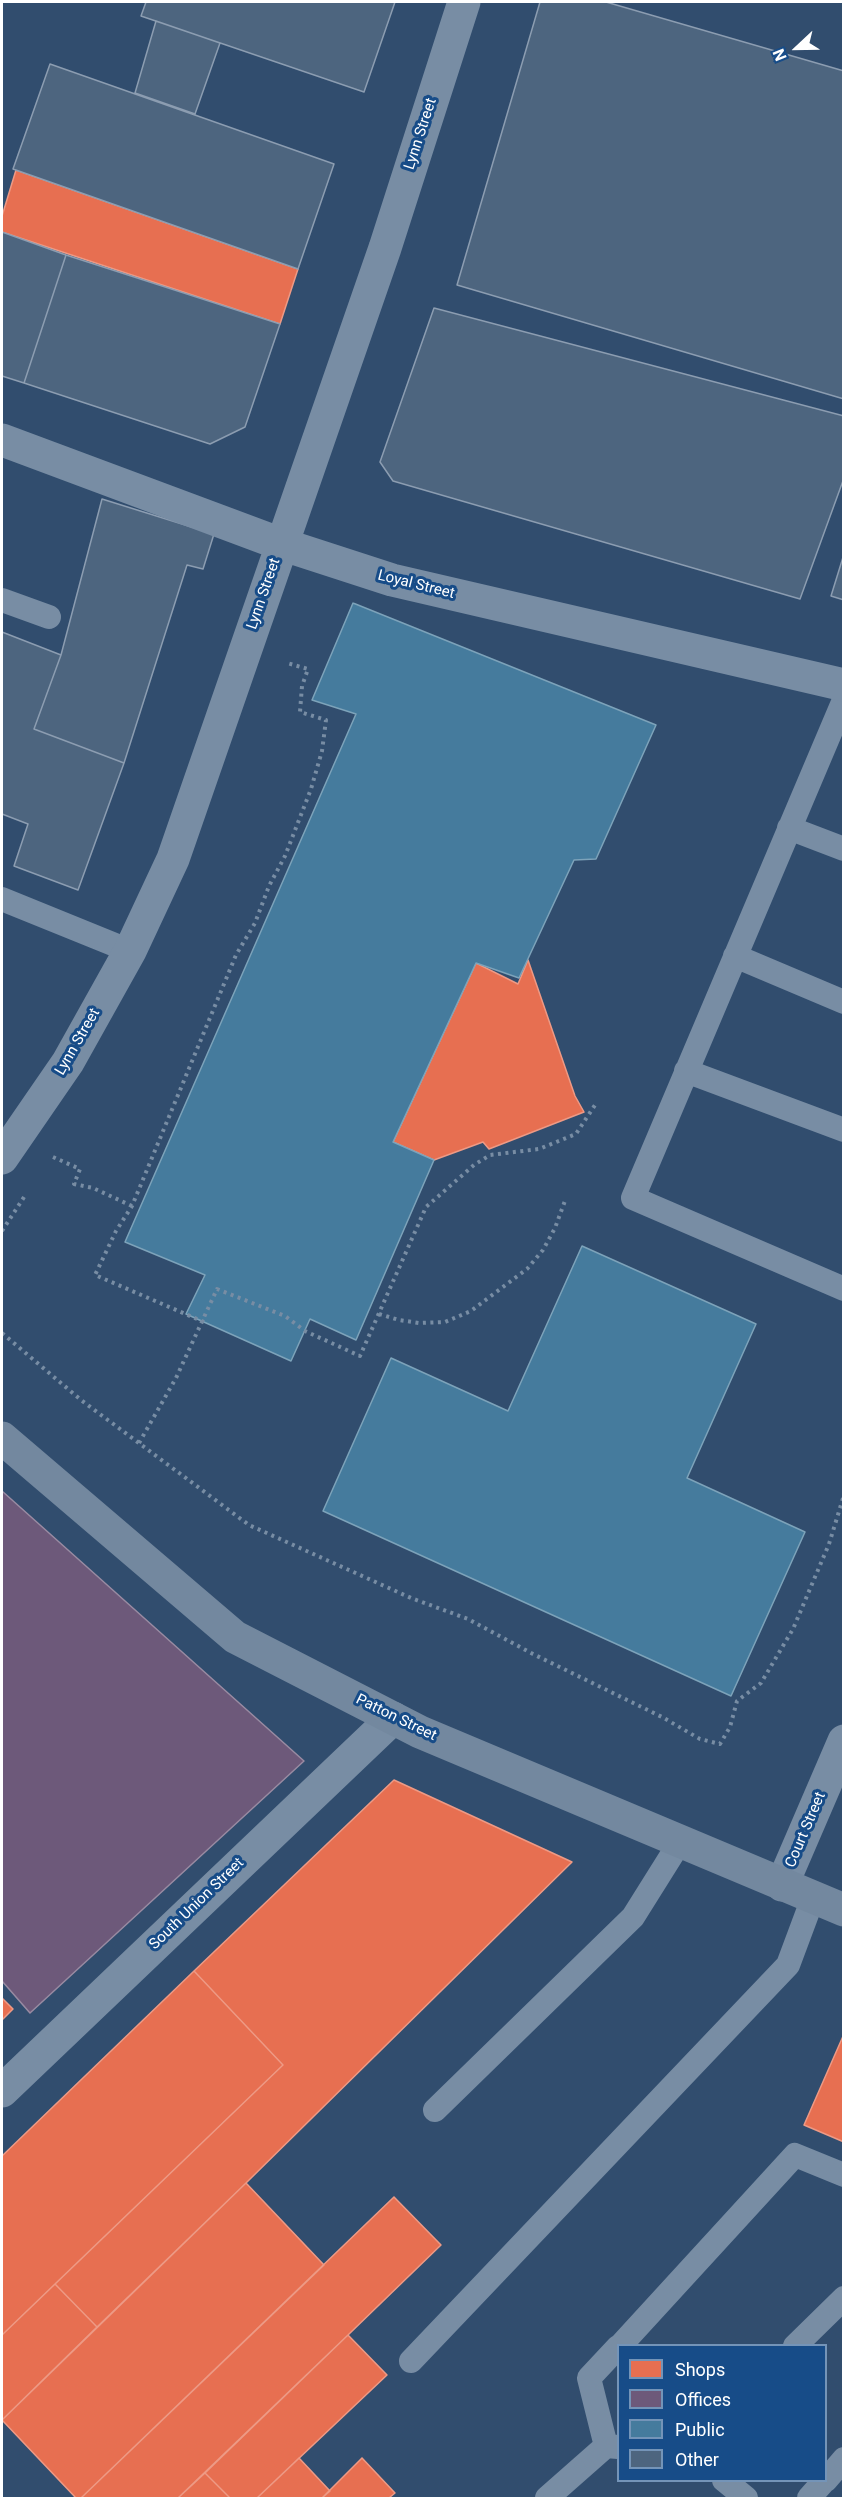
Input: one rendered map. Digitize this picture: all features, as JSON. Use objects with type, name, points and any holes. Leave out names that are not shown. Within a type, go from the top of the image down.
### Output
[{"type":"main road","name":"Patton Street","points":[[2,1438],[235,1637],[420,1731],[843,1910]]},
{"type":"street","name":"Lynn Street","points":[[2,1158],[68,1062],[130,951],[172,859],[385,248],[464,2]]},
{"type":"street","name":"Loyal Street","points":[[2,440],[281,544],[392,580],[843,685]]},
{"type":"street","name":"South Union Street","points":[[2,2091],[393,1718]]},
{"type":"street","name":"Court Street","points":[[782,1885],[843,1741]]},
{"type":"lane","points":[[2,600],[49,617]]},
{"type":"lane","points":[[843,700],[633,1198],[843,1289]]},
{"type":"lane","points":[[789,828],[843,849]]},
{"type":"lane","points":[[2,899],[130,951]]},
{"type":"lane","points":[[735,956],[843,1002]]},
{"type":"lane","points":[[686,1071],[843,1130]]},
{"type":"lane","points":[[435,2110],[633,1917],[680,1842]]},
{"type":"lane","points":[[411,2361],[788,1965],[813,1898]]},
{"type":"lane","points":[[621,2344],[795,2156],[843,2175]]},
{"type":"lane","points":[[797,2344],[843,2298]]},
{"type":"lane","points":[[547,2499],[612,2446],[589,2378],[617,2348]]},
{"type":"lane","points":[[827,2478],[843,2459]]},
{"type":"lane","points":[[725,2482],[745,2498]]},
{"type":"lane","points":[[809,2499],[823,2482]]},
{"type":"path","points":[[282,671],[289,653]]},
{"type":"path","points":[[204,1322],[95,1275],[116,1231],[132,1206],[236,955],[255,923],[269,886],[285,856],[311,789],[322,751],[326,720],[300,712],[302,686],[308,669],[286,663]]},
{"type":"path","points":[[139,1443],[176,1378],[204,1322],[217,1289],[285,1316],[305,1331],[360,1356],[426,1207],[474,1165],[490,1155],[539,1149],[576,1134],[597,1102]]},
{"type":"path","points":[[55,1148],[49,1156],[80,1169],[74,1184],[93,1188],[132,1206]]},
{"type":"path","points":[[2,1231],[30,1186]]},
{"type":"path","points":[[379,1314],[418,1323],[445,1322],[471,1311],[527,1269],[543,1250],[555,1228],[566,1198]]},
{"type":"path","points":[[2,1333],[81,1400],[249,1525],[411,1598],[468,1619],[532,1654],[662,1717],[700,1739],[720,1744],[730,1727],[737,1701],[760,1683],[793,1629],[829,1544],[843,1495]]},
{"type":"building: Shops","points":[[16,170],[298,269],[280,324],[2,232],[2,216]]},
{"type":"building: Shops","points":[[528,960],[575,1096],[584,1112],[489,1149],[483,1142],[434,1160],[393,1142],[476,963],[518,984]]},
{"type":"building: Shops","points":[[394,1780],[572,1862],[97,2327],[55,2284],[283,2065],[194,1971]]},
{"type":"building: Shops","points":[[194,1971],[283,2065],[2,2335],[2,2156]]},
{"type":"building: Shops","points":[[2,1998],[13,2009],[2,2020]]},
{"type":"building: Shops","points":[[844,2034],[844,2142],[804,2125]]},
{"type":"building: Shops","points":[[246,2183],[324,2265],[81,2498],[76,2498],[2,2420]]},
{"type":"building: Shops","points":[[394,2197],[441,2245],[348,2335],[178,2498],[81,2498]]},
{"type":"building: Shops","points":[[55,2284],[97,2327],[2,2420],[2,2335]]},
{"type":"building: Shops","points":[[348,2335],[387,2375],[257,2498],[230,2498],[205,2473]]},
{"type":"building: Shops","points":[[299,2458],[330,2491],[322,2498],[257,2498]]},
{"type":"building: Shops","points":[[362,2458],[395,2493],[389,2498],[322,2498]]},
{"type":"building: Shops","points":[[205,2473],[230,2498],[178,2498]]},
{"type":"building: Offices","points":[[2,1491],[304,1761],[30,2013],[2,1981]]},
{"type":"building: Public","points":[[353,603],[656,725],[596,859],[574,860],[519,978],[476,963],[393,1142],[434,1160],[356,1340],[310,1319],[291,1361],[186,1314],[205,1275],[125,1242],[356,714],[312,700]]},
{"type":"building: Public","points":[[582,1246],[756,1324],[687,1478],[805,1532],[731,1696],[323,1511],[391,1358],[508,1411]]},
{"type":"building: Other","points":[[146,2],[395,2],[364,92],[141,16]]},
{"type":"building: Other","points":[[540,2],[606,2],[844,71],[844,399],[457,285]]},
{"type":"building: Other","points":[[156,21],[220,43],[195,114],[135,93]]},
{"type":"building: Other","points":[[50,64],[334,164],[298,269],[13,169]]},
{"type":"building: Other","points":[[2,232],[66,255],[24,383],[2,376]]},
{"type":"building: Other","points":[[66,255],[280,324],[245,427],[210,444],[24,383]]},
{"type":"building: Other","points":[[434,308],[844,416],[844,478],[800,599],[393,481],[380,462]]},
{"type":"building: Other","points":[[102,499],[214,534],[203,569],[187,565],[124,763],[34,729],[61,655]]},
{"type":"building: Other","points":[[844,554],[844,600],[831,596]]},
{"type":"building: Other","points":[[2,632],[61,655],[34,729],[124,763],[78,890],[14,866],[28,824],[2,814]]}]
